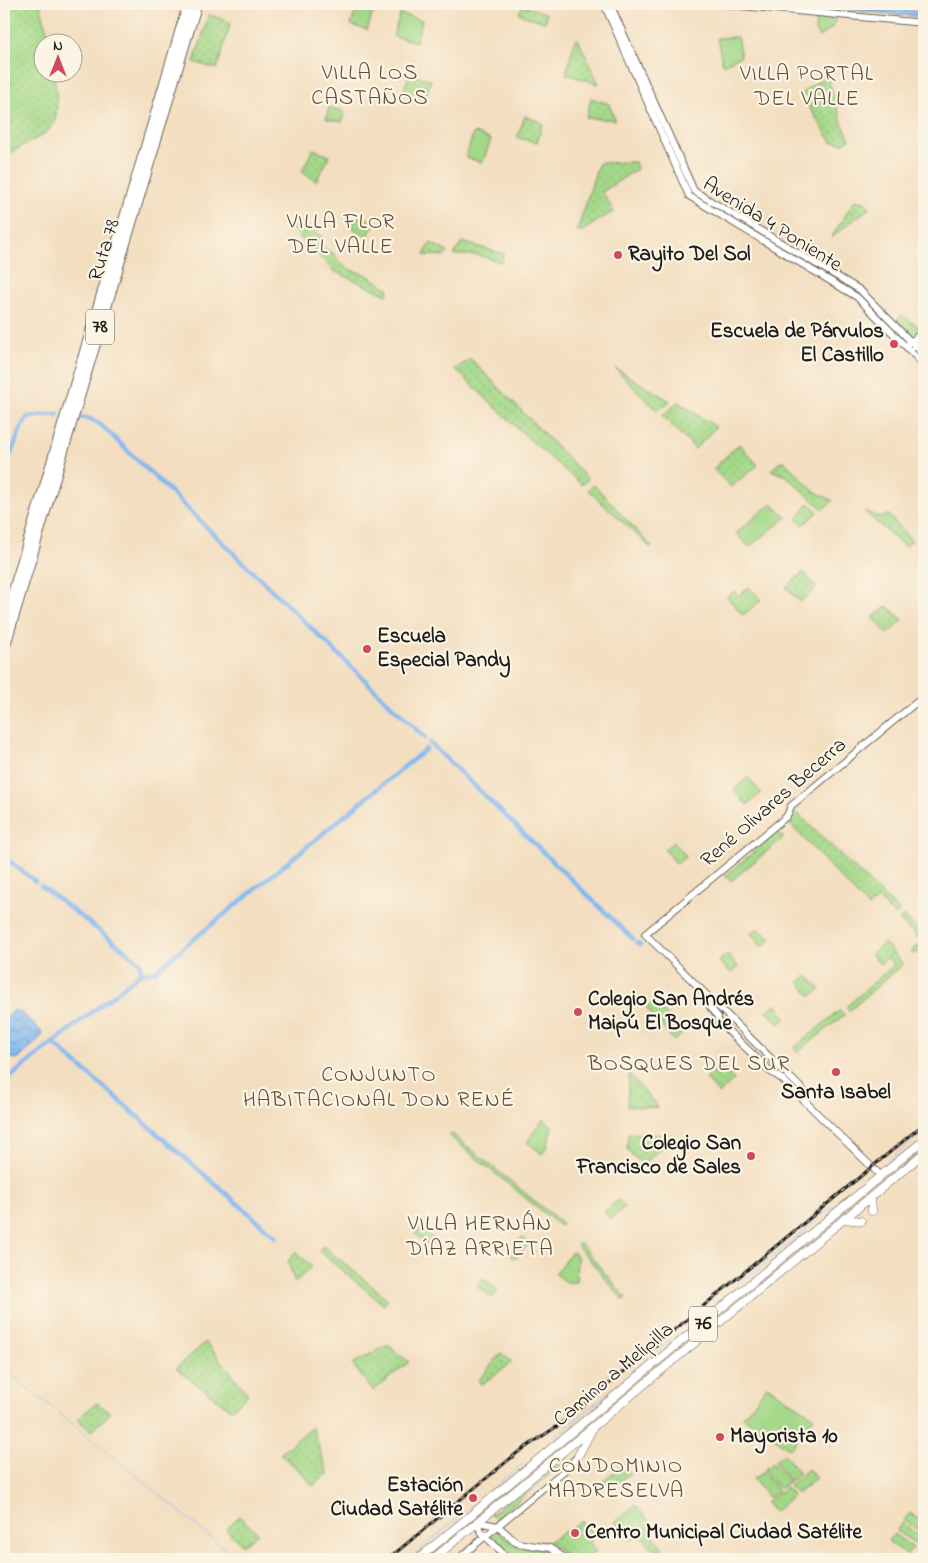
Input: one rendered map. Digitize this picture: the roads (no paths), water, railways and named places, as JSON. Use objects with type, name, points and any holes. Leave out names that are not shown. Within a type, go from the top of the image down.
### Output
[{"type":"highway","name":"Ruta 78","points":[[4,622],[188,4]]},
{"type":"highway","name":"Ruta 78","points":[[4,650],[197,4]]},
{"type":"main road","name":"Camino a Melipilla","points":[[418,1559],[697,1329],[878,1172],[924,1140]]},
{"type":"main road","name":"Camino a Melipilla","points":[[433,1559],[924,1153]]},
{"type":"main road","points":[[871,1197],[872,1211]]},
{"type":"main road","points":[[844,1219],[861,1221]]},
{"type":"main road","points":[[697,1329],[703,1337]]},
{"type":"main road","points":[[687,1337],[694,1344]]},
{"type":"main road","points":[[578,1456],[594,1426]]},
{"type":"main road","points":[[585,1441],[591,1450]]},
{"type":"main road","points":[[460,1525],[477,1522],[481,1507]]},
{"type":"street","name":"Avenida 4 Poniente","points":[[604,4],[689,196],[857,297],[911,346],[924,355]]},
{"type":"street","name":"Avenida 4 Poniente","points":[[610,4],[694,191],[860,290],[911,346],[924,365]]},
{"type":"street","points":[[720,4],[924,23]]},
{"type":"street","points":[[899,4],[923,5]]},
{"type":"street","points":[[911,346],[924,330]]},
{"type":"street","points":[[911,346],[924,339]]},
{"type":"street","name":"René Olivares Becerra","points":[[713,1000],[645,934],[787,816],[790,806],[924,696]]},
{"type":"street","points":[[807,1102],[804,1090],[713,1000],[710,1007],[718,1017],[718,1021],[771,1072],[782,1079],[807,1102],[878,1172]]},
{"type":"street","points":[[458,1559],[578,1456]]},
{"type":"street","points":[[477,1522],[498,1526],[518,1543],[547,1546],[566,1559]]},
{"type":"street","points":[[477,1522],[485,1537],[502,1552],[506,1559]]},
{"type":"water","points":[[790,4],[841,4],[924,12],[924,17]]},
{"type":"water","points":[[14,1010],[22,1013],[42,1032],[41,1037],[19,1059],[11,1058],[4,1051],[4,1019]]},
{"type":"waterway","points":[[4,471],[22,426],[28,417],[58,414]]},
{"type":"waterway","points":[[79,417],[91,419],[101,425],[425,738]]},
{"type":"waterway","points":[[430,743],[633,939]]},
{"type":"waterway","points":[[4,1082],[141,973],[155,971],[426,749]]},
{"type":"waterway","points":[[4,857],[35,881]]},
{"type":"waterway","points":[[41,886],[140,962],[141,973]]},
{"type":"waterway","points":[[53,1043],[276,1237]]},
{"type":"waterway","points":[[879,1169],[924,1131]]},
{"type":"waterway","points":[[555,1437],[874,1173]]},
{"type":"waterway","points":[[4,1369],[237,1559]]},
{"type":"waterway","points":[[409,1559],[524,1463]]},
{"type":"railway","points":[[388,1559],[517,1453],[559,1425],[924,1124]]},
{"type":"place","name":"Rayito Del Sol","points":[[618,255]]},
{"type":"place","name":"Escuela de Párvulos El Castillo","points":[[894,344]]},
{"type":"place","name":"Escuela Especial Pandy","points":[[367,649]]},
{"type":"place","name":"Colegio San Andrés Maipú El Bosque","points":[[578,1012]]},
{"type":"place","name":"Santa Isabel","points":[[836,1072]]},
{"type":"place","name":"Colegio San Francisco de Sales","points":[[751,1156]]},
{"type":"place","name":"Mayorista 10","points":[[720,1437]]},
{"type":"place","name":"Estación Ciudad Satélite","points":[[473,1498]]},
{"type":"place","name":"Centro Municipal Ciudad Satélite","points":[[575,1533]]},
{"type":"district","name":"VILLA LOS CASTAÑOS","points":[[370,86]]},
{"type":"district","name":"VILLA PORTAL DEL VALLE","points":[[807,88]]},
{"type":"district","name":"VILLA FLOR DEL VALLE","points":[[341,236]]},
{"type":"district","name":"BOSQUES DEL SUR","points":[[689,1065]]},
{"type":"district","name":"CONJUNTO HABITACIONAL DON RENÉ","points":[[379,1088]]},
{"type":"district","name":"VILLA HERNÁN DÍAZ ARRIETA","points":[[480,1238]]},
{"type":"district","name":"CONDOMINIO MADRESELVA","points":[[616,1480]]}]
